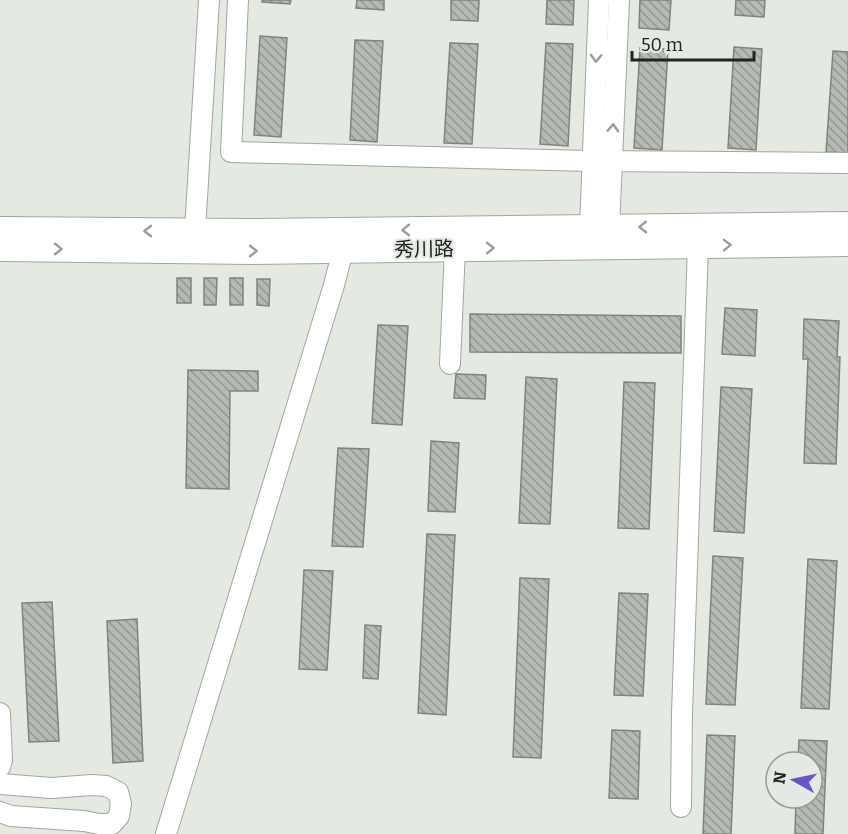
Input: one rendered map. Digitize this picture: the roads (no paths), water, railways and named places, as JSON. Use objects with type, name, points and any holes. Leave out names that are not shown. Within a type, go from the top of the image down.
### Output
[{"type":"main road","name":"秀川路","points":[[0,248],[251,251],[344,240],[848,225]]},
{"type":"main road","name":"秀川路","points":[[0,230],[195,231],[455,248],[599,234],[699,245],[848,243]]},
{"type":"street","points":[[195,231],[209,0]]},
{"type":"street","points":[[238,0],[231,152],[601,161],[848,163]]},
{"type":"street","points":[[599,0],[601,161],[599,234]]},
{"type":"street","points":[[601,161],[619,0]]},
{"type":"street","points":[[166,834],[344,240]]},
{"type":"street","points":[[681,807],[682,713],[699,245]]},
{"type":"street","points":[[450,364],[455,248]]},
{"type":"street","points":[[0,713],[2,760],[0,767]]},
{"type":"street","points":[[0,784],[28,788],[106,786],[117,792],[121,804],[119,816],[112,824],[84,821],[21,825],[0,812]]}]
